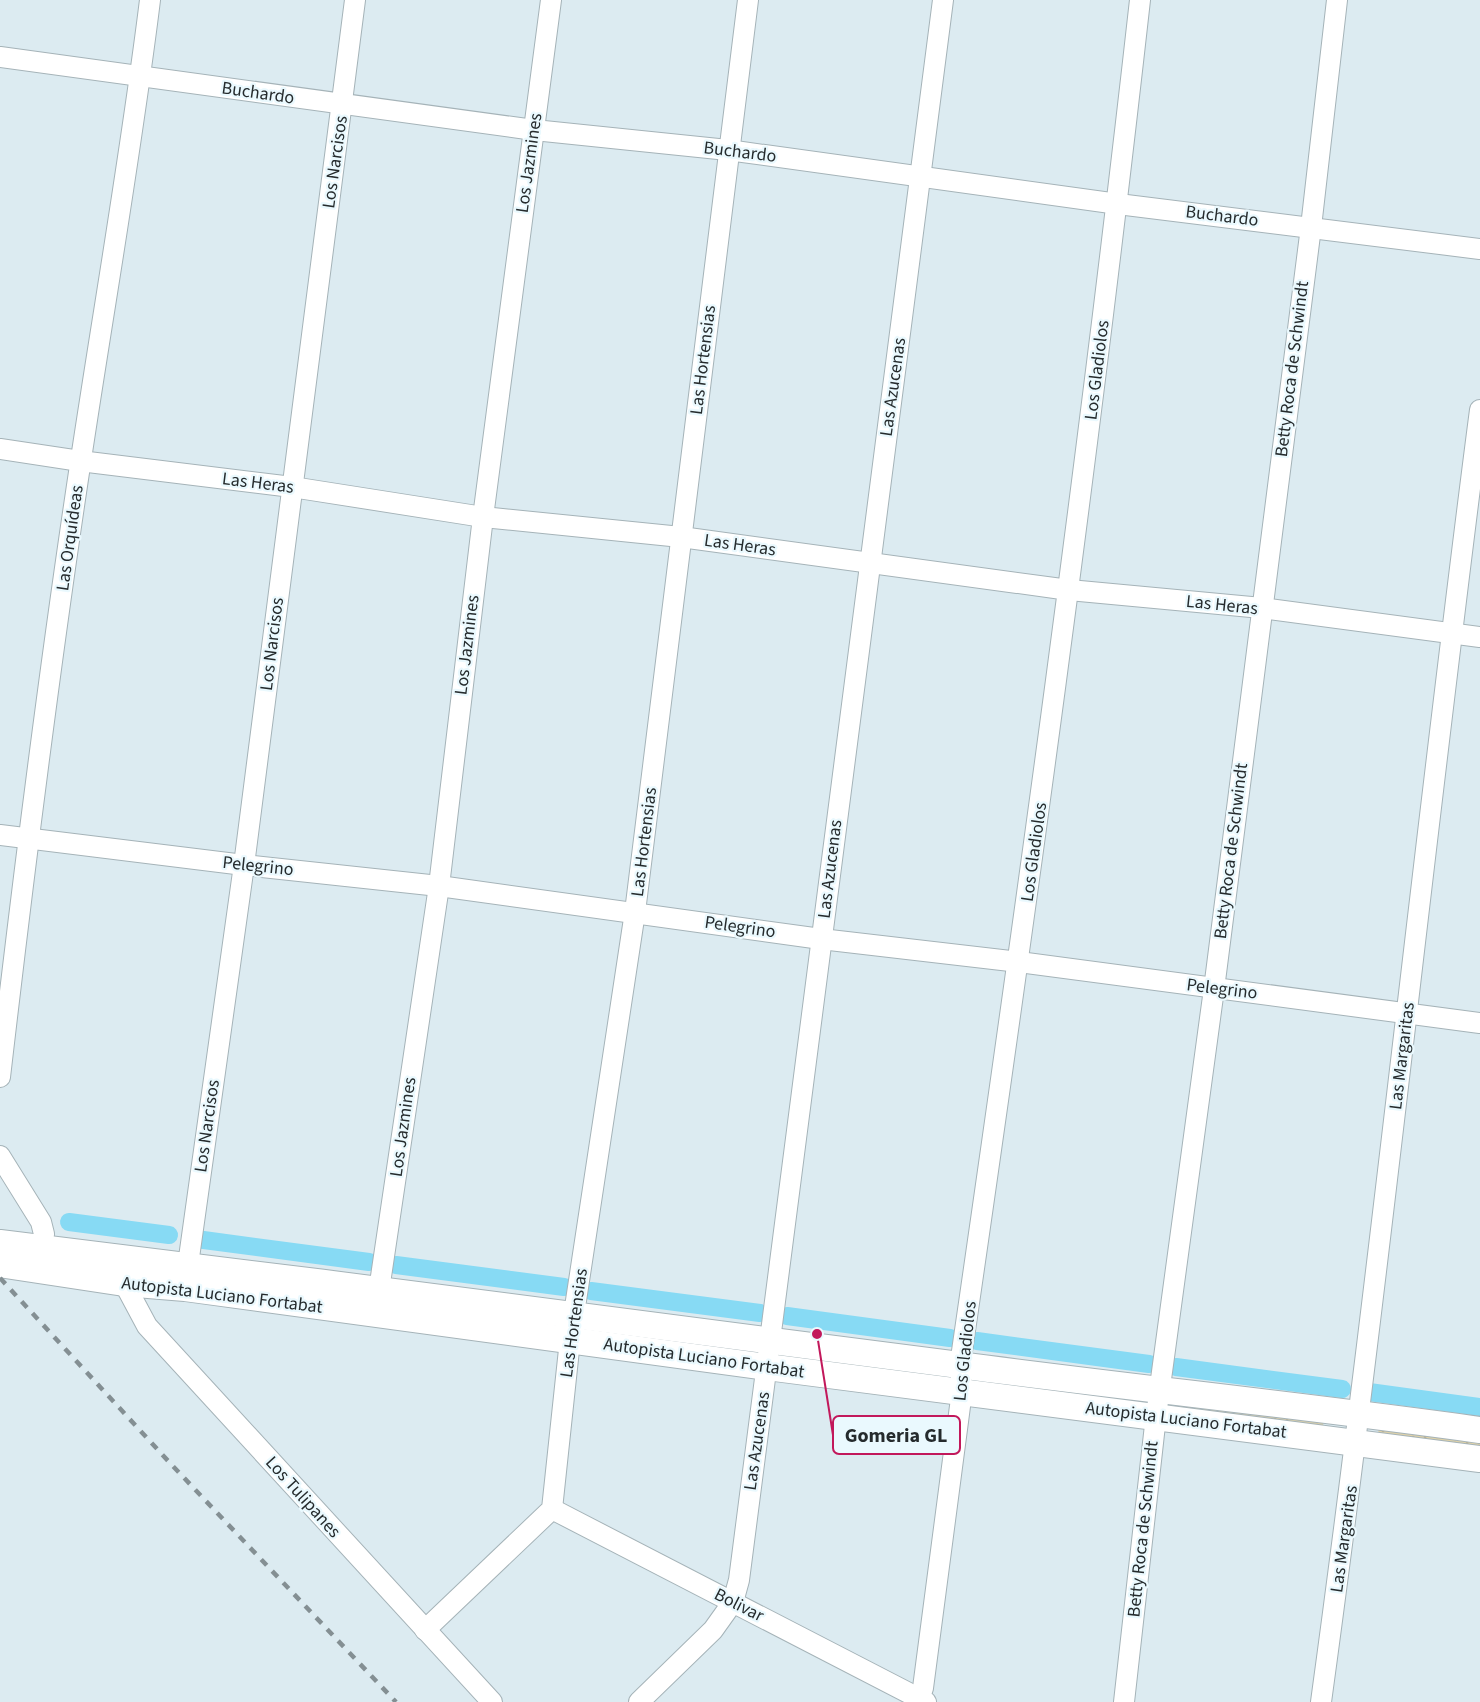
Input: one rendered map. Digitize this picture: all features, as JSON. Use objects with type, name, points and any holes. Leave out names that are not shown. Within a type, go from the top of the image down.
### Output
[{"type":"main road","name":"Autopista Luciano Fortabat","points":[[0,1243],[42,1248],[186,1277],[572,1328],[770,1339],[1480,1430]]},
{"type":"main road","name":"Autopista Luciano Fortabat","points":[[0,1264],[124,1283],[186,1277],[379,1290],[767,1366],[1480,1459]]},
{"type":"street","name":"Las Orquídeas","points":[[0,1077],[28,839],[80,461],[141,76],[150,0]]},
{"type":"street","name":"Los Narcisos","points":[[186,1277],[244,865],[355,0]]},
{"type":"street","name":"Los Jazmines","points":[[379,1290],[439,886],[483,517],[551,0]]},
{"type":"street","name":"Las Hortensias","points":[[552,1509],[572,1328],[635,912],[748,0]]},
{"type":"street","name":"Las Azucenas","points":[[639,1702],[713,1630],[733,1602],[739,1580],[943,0]]},
{"type":"street","name":"Los Gladiolos","points":[[921,1701],[962,1391],[960,1365],[1019,962],[1069,590],[1118,204],[1140,0]]},
{"type":"street","name":"Betty Roca de Schwindt","points":[[1124,1702],[1156,1416],[1214,988],[1311,227],[1337,0]]},
{"type":"street","name":"Buchardo","points":[[0,57],[534,130],[728,150],[1118,204],[1480,249]]},
{"type":"street","name":"Las Margaritas","points":[[1321,1702],[1357,1443],[1451,633],[1480,410]]},
{"type":"street","name":"Las Heras","points":[[0,449],[292,487],[483,517],[681,537],[1069,590],[1262,608],[1480,637]]},
{"type":"street","name":"Pelegrino","points":[[0,835],[439,886],[821,939],[1019,962],[1480,1023]]},
{"type":"street","points":[[0,1156],[41,1222],[44,1234],[42,1248]]},
{"type":"street","name":"Los Tulipanes","points":[[124,1283],[147,1326],[492,1702]]},
{"type":"street","points":[[424,1630],[552,1509]]},
{"type":"street","name":"Bolivar","points":[[552,1509],[921,1701]]},
{"type":"shaded area","points":[[1181,1406],[1237,1413],[1253,1411],[1324,1420],[1323,1426],[1181,1408]]},
{"type":"shaded area","points":[[1379,1427],[1480,1440],[1480,1447],[1378,1434]]},
{"type":"waterway","points":[[69,1222],[169,1235]]},
{"type":"waterway","points":[[196,1239],[369,1262]]},
{"type":"waterway","points":[[396,1265],[564,1287]]},
{"type":"waterway","points":[[591,1291],[760,1313]]},
{"type":"waterway","points":[[787,1316],[950,1338]]},
{"type":"waterway","points":[[977,1341],[1149,1364]]},
{"type":"waterway","points":[[1176,1367],[1342,1389]]},
{"type":"waterway","points":[[1369,1392],[1480,1407]]},
{"type":"railway","points":[[0,1278],[170,1463],[396,1702]]},
{"type":"place","name":"Gomeria GL","points":[[817,1334]]}]
